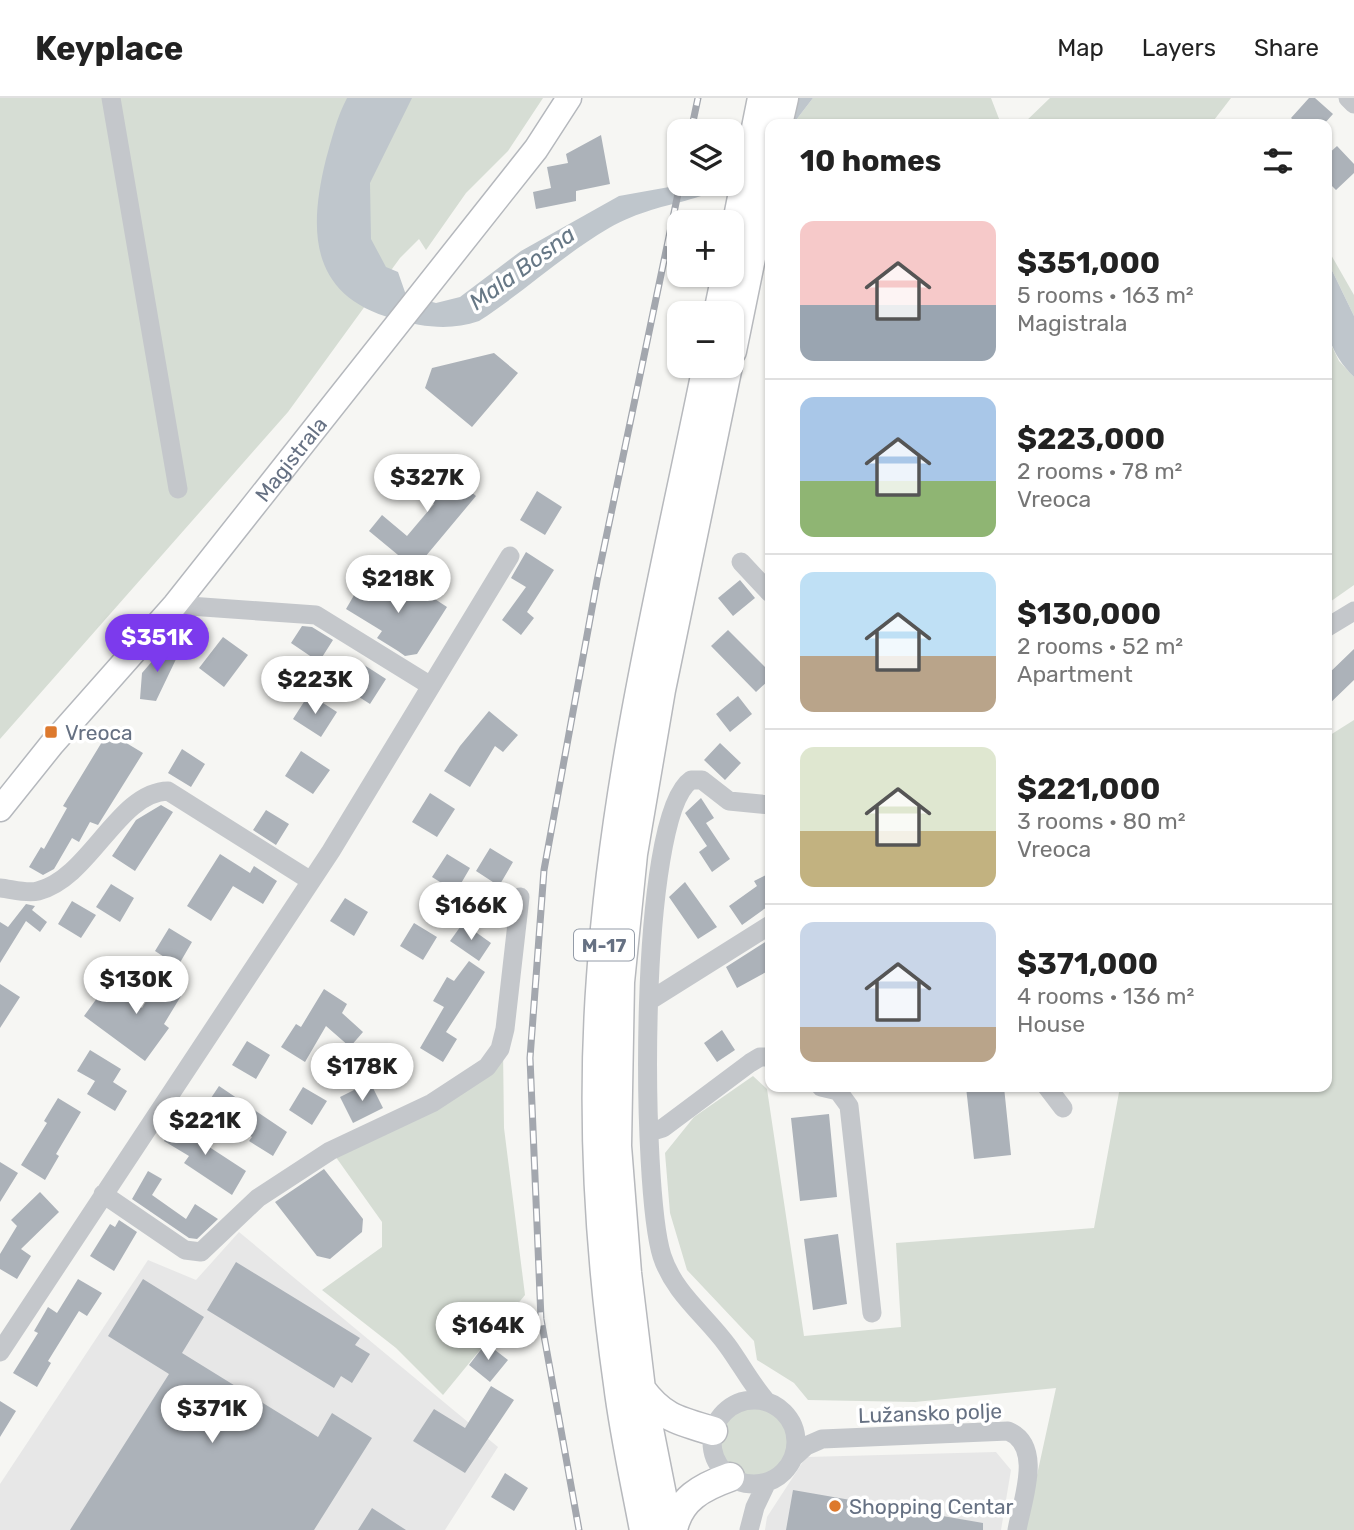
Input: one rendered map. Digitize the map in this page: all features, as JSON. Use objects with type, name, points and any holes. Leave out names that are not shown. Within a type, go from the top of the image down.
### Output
[{"type":"highway","points":[[739,210],[762,98]]},
{"type":"highway","points":[[779,119],[783,98]]},
{"type":"highway","points":[[742,301],[765,188]]},
{"type":"highway","name":"M-17","points":[[644,1530],[618,1387],[608,1305],[597,1147],[600,978],[621,800],[705,378]]},
{"type":"highway","name":"M-17","points":[[671,1530],[641,1389],[617,1146],[620,982],[633,854],[661,690],[726,378]]},
{"type":"highway","points":[[641,1389],[656,1409],[669,1417],[713,1431]]},
{"type":"highway","points":[[671,1530],[681,1506],[692,1495],[709,1484],[737,1480]]},
{"type":"main road","name":"Magistrala","points":[[0,808],[52,744],[175,605],[536,149],[569,98]]},
{"type":"street","points":[[111,98],[178,489]]},
{"type":"street","points":[[1349,98],[1354,104]]},
{"type":"street","points":[[0,1352],[312,881],[510,556]]},
{"type":"street","points":[[741,562],[765,588]]},
{"type":"street","points":[[175,605],[316,615],[431,686]]},
{"type":"street","points":[[1332,624],[1354,611]]},
{"type":"street","points":[[737,1480],[767,1482],[783,1473],[793,1458],[796,1440],[791,1424],[781,1410],[767,1402],[727,1345],[669,1276],[656,1233],[646,1079],[649,1001],[662,853],[670,815],[679,794],[691,780],[702,780],[729,800],[765,804]]},
{"type":"street","points":[[0,888],[35,892],[51,886],[103,840],[140,799],[158,791],[168,791],[312,881]]},
{"type":"street","points":[[103,1194],[185,1251],[201,1252],[258,1198],[330,1151],[432,1102],[487,1067],[500,1049],[505,1029],[520,897]]},
{"type":"street","points":[[649,1001],[765,928]]},
{"type":"street","points":[[650,1132],[663,1128],[750,1063],[765,1057]]},
{"type":"street","points":[[839,1092],[849,1106],[872,1313]]},
{"type":"street","points":[[1050,1092],[1062,1108]]},
{"type":"street","points":[[731,1407],[738,1386],[740,1367]]},
{"type":"street","points":[[755,1507],[737,1480],[722,1471],[712,1452],[713,1431],[723,1413],[731,1407],[748,1400],[767,1402]]},
{"type":"street","points":[[791,1424],[805,1434],[822,1440]]},
{"type":"street","name":"Lužansko polje","points":[[793,1458],[806,1446],[822,1440],[995,1430],[1018,1435],[1029,1455],[1017,1530]]},
{"type":"street","points":[[749,1530],[755,1507],[767,1482]]},
{"type":"shaded area","points":[[0,98],[543,98],[508,151],[466,193],[426,250],[419,239],[400,258],[288,412],[0,739]]},
{"type":"shaded area","points":[[813,98],[991,98],[999,119],[797,119]]},
{"type":"shaded area","points":[[1050,98],[1231,98],[1215,119],[1028,119]]},
{"type":"shaded area","points":[[1332,256],[1354,295],[1354,316],[1332,270]]},
{"type":"shaded area","points":[[1332,346],[1339,361],[1354,377],[1354,585],[1332,600]]},
{"type":"shaded area","points":[[1354,720],[1354,1530],[1025,1530],[1056,1388],[915,1402],[808,1400],[794,1383],[757,1360],[754,1341],[687,1270],[670,1213],[665,1153],[694,1117],[753,1076],[765,1087],[804,1336],[901,1327],[896,1243],[1094,1228],[1119,1092],[1332,1092],[1332,734]]},
{"type":"shaded area","points":[[503,1049],[504,1128],[525,1295],[443,1395],[396,1348],[322,1290],[382,1247],[382,1222],[333,1153]]},
{"type":"shaded area","points":[[239,1232],[498,1447],[445,1530],[0,1530],[0,1484],[148,1260],[196,1280]]},
{"type":"shaded area","points":[[755,1407],[780,1417],[790,1442],[780,1467],[755,1477],[730,1467],[720,1442],[730,1417]]},
{"type":"shaded area","points":[[996,1452],[1011,1470],[1001,1530],[765,1530],[767,1517],[806,1457]]},
{"type":"water","name":"Mala Bosna","points":[[347,98],[412,98],[370,183],[371,239],[386,267],[398,272],[406,295],[436,303],[460,297],[521,251],[619,196],[667,187],[667,196],[700,196],[632,217],[609,228],[479,321],[447,327],[405,322],[366,309],[345,295],[331,278],[322,258],[317,236],[320,186],[340,113]]},
{"type":"water","points":[[773,98],[813,98],[797,119],[765,119],[765,156],[744,175],[744,131]]},
{"type":"water","points":[[1332,270],[1354,316],[1354,377],[1334,350]]},
{"type":"building","points":[[1309,98],[1315,98],[1333,114],[1328,119],[1291,118]]},
{"type":"building","points":[[601,135],[610,184],[576,191],[576,201],[536,209],[533,192],[551,188],[547,167],[568,163],[566,154]]},
{"type":"building","points":[[1337,146],[1354,164],[1354,173],[1336,190],[1332,186],[1332,151]]},
{"type":"building","points":[[494,353],[518,373],[472,427],[425,388],[432,368]]},
{"type":"building","points":[[430,457],[476,496],[415,569],[369,531],[382,515],[407,536],[434,504],[409,483]]},
{"type":"building","points":[[537,491],[562,507],[545,535],[520,520]]},
{"type":"building","points":[[526,552],[554,570],[527,612],[534,618],[521,635],[502,620],[526,587],[511,578]]},
{"type":"building","points":[[364,578],[402,600],[412,584],[447,607],[417,654],[405,656],[377,638],[382,631],[346,609]]},
{"type":"building","points":[[740,580],[755,598],[733,616],[718,598]]},
{"type":"building","points":[[302,626],[312,627],[333,640],[319,662],[291,643]]},
{"type":"building","points":[[728,630],[765,667],[765,684],[756,692],[711,646]]},
{"type":"building","points":[[223,637],[248,655],[224,687],[199,668]]},
{"type":"building","points":[[166,645],[178,655],[156,701],[140,699],[142,673]]},
{"type":"building","points":[[1354,649],[1354,680],[1332,701],[1332,670]]},
{"type":"building","points":[[358,661],[386,679],[370,704],[342,686]]},
{"type":"building","points":[[309,694],[337,712],[321,737],[293,719]]},
{"type":"building","points":[[738,696],[752,714],[730,732],[716,714]]},
{"type":"building","points":[[489,711],[518,735],[503,752],[495,746],[470,787],[444,771],[460,746]]},
{"type":"building","points":[[108,732],[143,753],[98,825],[90,822],[79,842],[72,838],[54,869],[43,875],[29,867],[41,847],[44,849],[67,808],[63,806]]},
{"type":"building","points":[[720,743],[741,763],[725,780],[704,760]]},
{"type":"building","points":[[182,749],[205,764],[191,787],[168,773]]},
{"type":"building","points":[[301,751],[330,770],[313,794],[285,776]]},
{"type":"building","points":[[430,793],[455,809],[437,837],[412,822]]},
{"type":"building","points":[[701,798],[714,818],[706,823],[730,859],[712,872],[699,852],[707,846],[685,813]]},
{"type":"building","points":[[161,805],[173,812],[135,871],[112,856],[136,820]]},
{"type":"building","points":[[266,810],[289,824],[276,845],[253,830]]},
{"type":"building","points":[[490,848],[513,862],[499,886],[476,871]]},
{"type":"building","points":[[220,854],[250,873],[254,866],[277,881],[263,904],[233,886],[211,921],[187,906]]},
{"type":"building","points":[[447,854],[470,868],[456,892],[432,877]]},
{"type":"building","points":[[765,876],[765,908],[742,925],[729,906],[757,886],[754,881]]},
{"type":"building","points":[[685,882],[717,927],[698,939],[669,897]]},
{"type":"building","points":[[111,884],[134,898],[120,922],[96,907]]},
{"type":"building","points":[[345,898],[368,912],[354,936],[330,921]]},
{"type":"building","points":[[72,901],[96,915],[81,938],[58,924]]},
{"type":"building","points":[[26,904],[35,906],[32,910],[47,922],[40,932],[26,921],[0,963],[0,922],[8,927]]},
{"type":"building","points":[[414,923],[437,937],[423,960],[400,946]]},
{"type":"building","points":[[463,923],[491,943],[479,961],[450,941]]},
{"type":"building","points":[[169,928],[192,942],[178,966],[155,951]]},
{"type":"building","points":[[765,942],[765,973],[737,988],[726,967]]},
{"type":"building","points":[[469,961],[485,972],[446,1032],[457,1039],[443,1062],[420,1048],[444,1007],[433,1001],[447,977],[454,981]]},
{"type":"building","points":[[161,976],[184,991],[164,1024],[169,1028],[145,1061],[84,1016],[108,983],[142,1008]]},
{"type":"building","points":[[0,984],[20,997],[0,1028]]},
{"type":"building","points":[[324,989],[347,1004],[342,1013],[363,1032],[350,1047],[326,1026],[305,1062],[281,1047],[296,1024],[301,1027]]},
{"type":"building","points":[[722,1030],[735,1050],[717,1062],[704,1043]]},
{"type":"building","points":[[247,1041],[270,1055],[256,1079],[232,1065]]},
{"type":"building","points":[[387,1047],[410,1061],[396,1084],[372,1070]]},
{"type":"building","points":[[90,1050],[121,1069],[113,1082],[127,1091],[115,1111],[87,1094],[95,1081],[77,1071]]},
{"type":"building","points":[[370,1082],[383,1108],[353,1123],[340,1097]]},
{"type":"building","points":[[219,1086],[287,1132],[273,1156],[249,1141],[252,1137],[224,1119],[220,1125],[201,1113]]},
{"type":"building","points":[[303,1087],[327,1101],[312,1125],[289,1110]]},
{"type":"building","points":[[967,1092],[1005,1092],[1011,1155],[974,1159]]},
{"type":"building","points":[[58,1098],[81,1112],[56,1154],[59,1156],[45,1180],[21,1165],[47,1123],[44,1121]]},
{"type":"building","points":[[829,1114],[837,1197],[800,1201],[791,1118]]},
{"type":"building","points":[[178,1118],[201,1132],[197,1139],[246,1171],[232,1195],[184,1163],[189,1156],[164,1141]]},
{"type":"building","points":[[0,1162],[18,1173],[0,1202]]},
{"type":"building","points":[[324,1169],[363,1219],[362,1232],[330,1259],[317,1256],[275,1202]]},
{"type":"building","points":[[148,1171],[162,1179],[152,1195],[186,1219],[195,1204],[218,1219],[197,1239],[189,1238],[132,1199]]},
{"type":"building","points":[[40,1192],[59,1212],[21,1249],[31,1256],[17,1279],[0,1269],[0,1254],[17,1226],[11,1220]]},
{"type":"building","points":[[119,1220],[137,1232],[114,1271],[90,1256],[110,1224],[115,1227]]},
{"type":"building","points":[[838,1234],[847,1304],[813,1310],[804,1239]]},
{"type":"building","points":[[236,1262],[360,1338],[355,1345],[370,1354],[352,1383],[341,1376],[334,1388],[207,1310]]},
{"type":"building","points":[[78,1279],[102,1293],[87,1316],[79,1311],[48,1361],[51,1363],[37,1387],[13,1373],[38,1333],[34,1331],[48,1307],[57,1313]]},
{"type":"building","points":[[143,1279],[204,1317],[182,1353],[318,1437],[332,1413],[372,1438],[314,1530],[70,1530],[169,1374],[108,1336]]},
{"type":"building","points":[[486,1343],[508,1360],[490,1382],[469,1365]]},
{"type":"building","points":[[491,1386],[514,1400],[465,1473],[413,1441],[434,1409],[465,1428]]},
{"type":"building","points":[[0,1401],[16,1411],[0,1437]]},
{"type":"building","points":[[505,1473],[528,1488],[514,1511],[491,1497]]},
{"type":"building","name":"Shopping Centar","points":[[793,1490],[983,1523],[983,1530],[786,1530]]},
{"type":"building","points":[[372,1508],[406,1530],[358,1530]]},
{"type":"railway","points":[[694,119],[698,98]]},
{"type":"railway","points":[[579,1530],[541,1319],[530,1058],[544,870],[597,581],[677,196]]},
{"type":"place","name":"Vreoca","points":[[51,732]]},
{"type":"place","name":"Shopping Centar","points":[[835,1506]]}]
